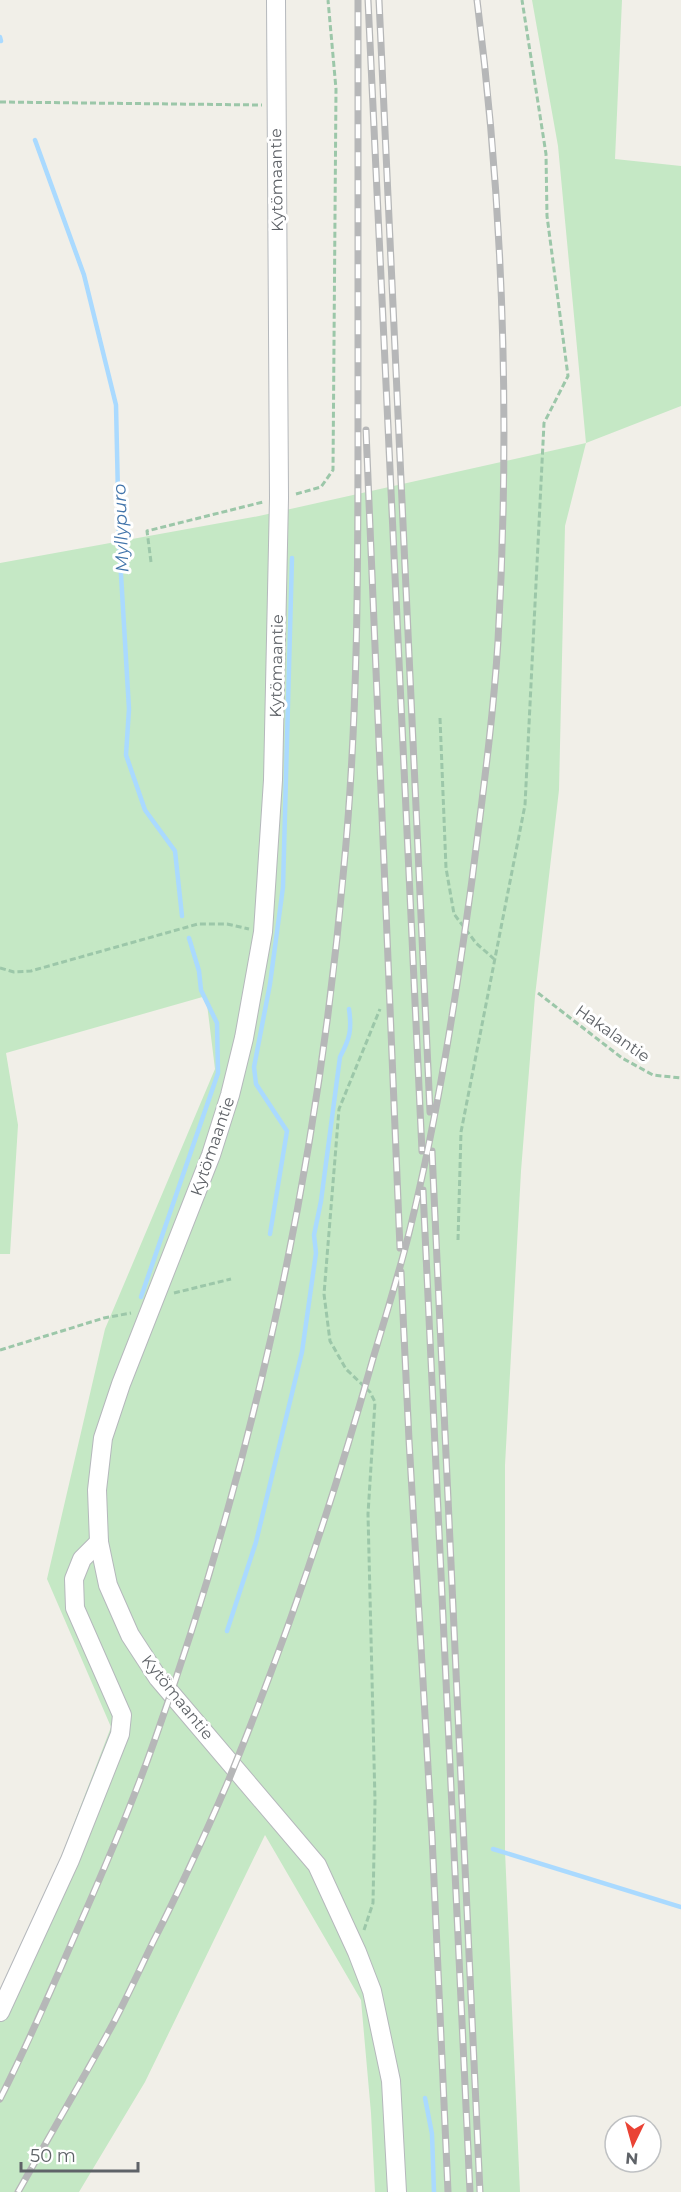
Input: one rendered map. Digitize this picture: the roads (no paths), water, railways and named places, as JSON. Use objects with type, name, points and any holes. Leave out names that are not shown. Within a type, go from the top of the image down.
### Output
[{"type":"street","name":"Kytömaantie","points":[[276,0],[279,498],[273,780],[264,932],[244,1038],[230,1095],[211,1155],[121,1384],[103,1438],[97,1490],[99,1542],[108,1585],[130,1635],[159,1678],[316,1865],[357,1952],[372,1991],[391,2081],[397,2192]]},
{"type":"street","points":[[0,2012],[70,1860],[120,1734],[122,1715],[75,1608],[74,1579],[82,1559],[99,1542]]},
{"type":"waterway","name":"Myllypuro","points":[[0,37],[1,41]]},
{"type":"waterway","name":"Myllypuro","points":[[35,140],[84,275],[116,405],[119,541],[129,709],[126,755],[145,810],[175,851],[182,916]]},
{"type":"waterway","points":[[270,1234],[287,1131],[256,1084],[254,1067],[270,984],[283,887],[292,558]]},
{"type":"waterway","points":[[141,1297],[218,1073],[217,1023],[201,990],[199,971],[189,938]]},
{"type":"waterway","points":[[227,1631],[256,1542],[302,1352],[316,1253],[314,1235],[321,1201],[340,1057],[349,1034],[349,1009]]},
{"type":"waterway","points":[[493,1849],[681,1907]]},
{"type":"waterway","points":[[425,2098],[432,2134],[434,2192]]},
{"type":"railway","points":[[0,2099],[46,2002],[125,1818],[154,1742],[190,1635],[223,1528],[252,1419],[277,1310],[318,1089],[333,978],[352,755],[358,533],[358,0]]},
{"type":"railway","points":[[368,0],[422,1151]]},
{"type":"railway","points":[[379,0],[430,1112]]},
{"type":"railway","points":[[18,2192],[114,2022],[201,1843],[248,1732],[306,1575],[340,1469],[401,1263],[429,1142],[460,968],[472,880],[496,671],[502,561],[504,400],[499,240],[477,0]]},
{"type":"railway","points":[[366,430],[400,1248]]},
{"type":"railway","points":[[432,1151],[480,2192]]},
{"type":"railway","points":[[423,1190],[470,2192]]},
{"type":"railway","points":[[401,1272],[432,1836],[448,2192]]}]
